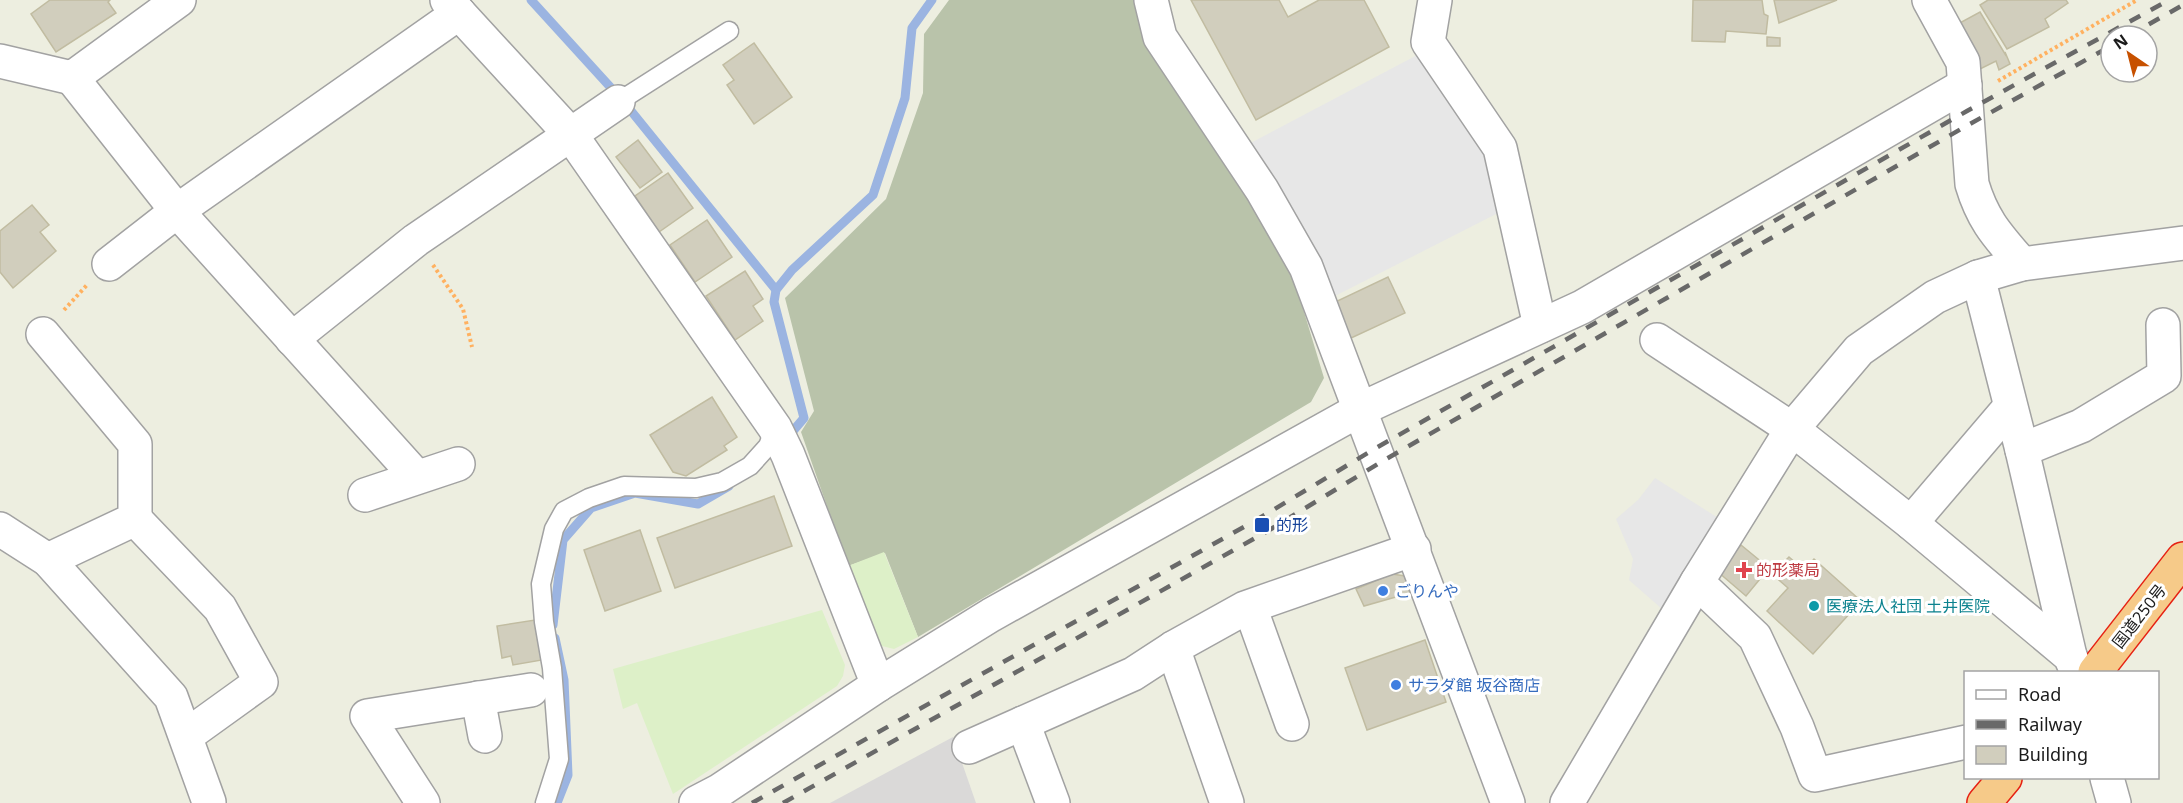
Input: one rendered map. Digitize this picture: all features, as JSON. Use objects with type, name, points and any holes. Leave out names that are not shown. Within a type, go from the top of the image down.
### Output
[{"type":"highway","name":"国道250号","points":[[2080,667],[2183,559]]},
{"type":"highway","points":[[1984,803],[2003,779]]},
{"type":"street","points":[[72,78],[179,0]]},
{"type":"street","points":[[1151,0],[1160,37],[1262,190],[1306,267],[1508,803]]},
{"type":"street","points":[[1435,0],[1428,42],[1500,148],[1540,326]]},
{"type":"street","points":[[1929,0],[1963,62],[1972,184],[1976,198],[1988,225],[2022,264]]},
{"type":"street","points":[[109,264],[453,7],[571,135],[782,442],[878,685]]},
{"type":"street","points":[[0,61],[72,78],[177,211],[416,476]]},
{"type":"street","points":[[696,803],[991,615],[1361,409],[1582,307],[1966,92]]},
{"type":"street","points":[[292,339],[416,240],[618,102]]},
{"type":"street","points":[[1567,803],[1697,582],[1792,429],[1859,350],[1935,297],[1978,277],[2022,264],[2183,243]]},
{"type":"street","points":[[1978,277],[2010,407],[2080,667]]},
{"type":"street","points":[[2022,450],[2081,426],[2164,376],[2163,325]]},
{"type":"street","points":[[43,334],[135,444],[135,519],[220,608],[261,682],[186,736]]},
{"type":"street","points":[[1657,340],[1792,429],[1911,523],[2080,667]]},
{"type":"street","points":[[1911,523],[2010,407]]},
{"type":"street","points":[[365,495],[416,476],[458,464]]},
{"type":"street","points":[[48,560],[135,519]]},
{"type":"street","points":[[0,529],[48,560],[171,697],[209,802]]},
{"type":"street","points":[[969,747],[1133,674],[1173,648],[1250,607],[1414,549]]},
{"type":"street","points":[[1697,582],[1755,636],[1797,727],[1815,775],[1964,742]]},
{"type":"street","points":[[1250,607],[1292,724]]},
{"type":"street","points":[[1173,648],[1227,803]]},
{"type":"street","points":[[423,803],[367,717],[531,690]]},
{"type":"street","points":[[478,698],[485,736]]},
{"type":"street","points":[[1023,723],[1053,803]]},
{"type":"street","points":[[2108,779],[2114,803]]},
{"type":"lane","points":[[618,102],[729,31]]},
{"type":"lane","points":[[545,803],[559,759],[552,668],[544,622],[541,584],[554,529],[564,511],[589,498],[624,486],[696,489],[722,482],[750,466],[768,446],[782,442]]},
{"type":"path","points":[[1966,92],[2137,0]]},
{"type":"path","points":[[416,240],[463,309],[472,347]]},
{"type":"path","points":[[43,334],[76,296],[109,264]]},
{"type":"shaded area","points":[[949,0],[1140,0],[1282,239],[1324,378],[1311,402],[918,637],[885,553],[848,566],[801,432],[814,411],[785,298],[886,199],[923,93],[924,34]]},
{"type":"shaded area","points":[[1421,53],[1491,162],[1504,210],[1335,296],[1302,233],[1245,146]]},
{"type":"shaded area","points":[[1655,478],[1723,521],[1669,615],[1629,580],[1633,559],[1616,519],[1638,500]]},
{"type":"shaded area","points":[[884,552],[918,637],[894,649],[878,645],[848,566]]},
{"type":"shaded area","points":[[822,610],[845,665],[843,676],[837,686],[673,794],[637,703],[623,709],[613,669]]},
{"type":"shaded area","points":[[953,737],[976,803],[830,803]]},
{"type":"building","points":[[50,0],[110,0],[108,2],[116,13],[56,52],[31,14]]},
{"type":"building","points":[[1191,0],[1279,0],[1288,17],[1319,0],[1364,0],[1389,47],[1256,120]]},
{"type":"building","points":[[1693,0],[1762,0],[1764,14],[1768,16],[1766,34],[1726,31],[1725,42],[1692,41]]},
{"type":"building","points":[[1774,0],[1837,0],[1779,23]]},
{"type":"building","points":[[1988,0],[2066,0],[2068,3],[2045,19],[2049,27],[2007,49],[1980,5]]},
{"type":"building","points":[[1980,12],[2010,64],[1999,70],[1996,61],[1980,69],[1956,25]]},
{"type":"building","points":[[1767,37],[1780,38],[1780,46],[1767,46]]},
{"type":"building","points":[[754,43],[792,97],[754,124],[727,85],[734,80],[723,65]]},
{"type":"building","points":[[638,140],[662,172],[640,188],[616,157]]},
{"type":"building","points":[[668,173],[693,208],[659,232],[635,196]]},
{"type":"building","points":[[32,205],[49,225],[40,232],[56,251],[13,288],[0,272],[0,231]]},
{"type":"building","points":[[707,220],[732,257],[695,282],[670,245]]},
{"type":"building","points":[[745,271],[763,299],[753,306],[763,321],[735,340],[706,296]]},
{"type":"building","points":[[1388,277],[1405,313],[1349,339],[1333,303]]},
{"type":"building","points":[[712,397],[737,437],[724,446],[727,450],[686,476],[673,472],[650,435]]},
{"type":"building","points":[[774,496],[792,546],[675,588],[657,538]]},
{"type":"building","points":[[640,530],[661,591],[605,611],[584,550]]},
{"type":"building","name":"的形薬局","points":[[1741,545],[1769,568],[1746,596],[1718,572]]},
{"type":"building","name":"医療法人社団 土井医院","points":[[1789,557],[1804,570],[1814,559],[1861,601],[1813,654],[1767,611],[1788,588],[1772,574]]},
{"type":"building","name":"ごりんや","points":[[1392,574],[1405,576],[1410,593],[1364,606],[1356,589]]},
{"type":"building","points":[[535,620],[542,660],[513,665],[511,656],[502,658],[497,626]]},
{"type":"building","name":"サラダ館 坂谷商店","points":[[1425,640],[1446,702],[1367,730],[1345,668]]},
{"type":"waterway","points":[[531,0],[623,101],[776,290]]},
{"type":"waterway","points":[[787,438],[804,418],[774,302],[776,290],[792,270],[873,195],[905,98],[912,28],[932,0]]},
{"type":"waterway","points":[[553,625],[563,540],[591,508],[635,493],[698,504],[729,486]]},
{"type":"waterway","points":[[555,638],[564,680],[568,775],[557,803]]},
{"type":"railway","points":[[752,803],[1258,519],[1376,448],[1967,111],[2169,0]]},
{"type":"railway","points":[[2149,24],[2183,5]]},
{"type":"railway","points":[[783,803],[1266,532],[1381,462],[1968,125],[2099,53]]},
{"type":"place","name":"的形","points":[[1262,525]]},
{"type":"place","name":"的形薬局","points":[[1744,570]]},
{"type":"place","name":"ごりんや","points":[[1383,591]]},
{"type":"place","name":"医療法人社団 土井医院","points":[[1814,606]]},
{"type":"place","name":"サラダ館 坂谷商店","points":[[1396,685]]}]
